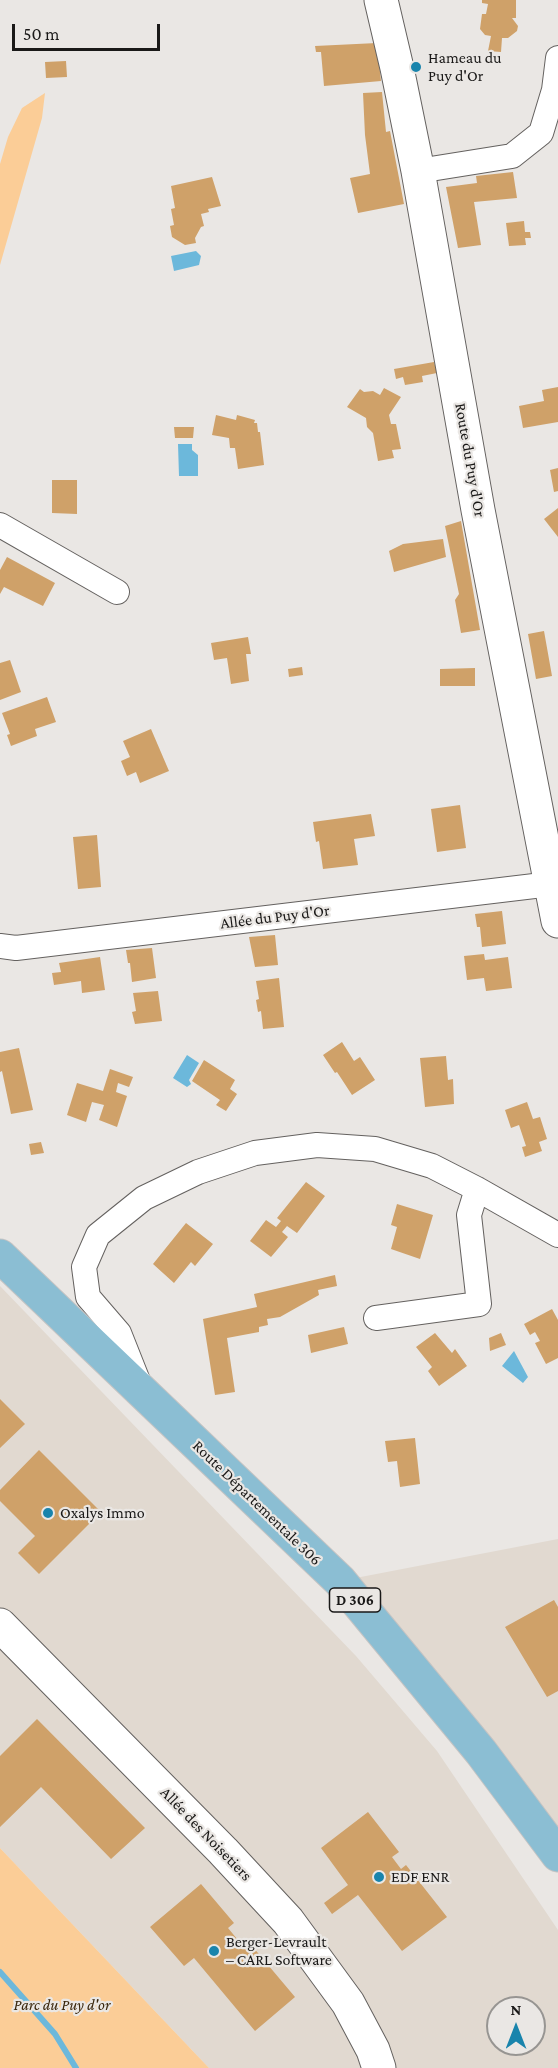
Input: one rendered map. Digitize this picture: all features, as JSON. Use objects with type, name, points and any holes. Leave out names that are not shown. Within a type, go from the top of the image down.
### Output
[{"type":"main road","name":"Route du Puy d'Or","points":[[381,0],[418,171],[478,510],[558,921]]},
{"type":"main road","name":"Route Départementale 306","points":[[0,1256],[340,1581],[481,1752],[558,1855]]},
{"type":"main road","name":"Allée des Noisetiers","points":[[0,1625],[223,1851],[288,1921],[348,2003],[373,2050],[379,2068]]},
{"type":"street","points":[[418,171],[512,156],[541,134],[554,90],[558,58]]},
{"type":"street","points":[[0,525],[117,592]]},
{"type":"street","name":"Allée du Puy d'Or","points":[[0,946],[16,948],[551,884]]},
{"type":"street","points":[[143,1394],[119,1333],[88,1297],[84,1267],[98,1235],[144,1198],[198,1172],[255,1153],[317,1145],[375,1149],[432,1166],[477,1188],[558,1234]]},
{"type":"street","points":[[376,1318],[479,1304],[469,1215],[477,1188]]},
{"type":"shaded area","points":[[0,1286],[356,1656],[437,1751],[558,1930],[558,2068],[209,2068],[0,1848]]},
{"type":"shaded area","points":[[558,1539],[558,1855],[340,1581]]},
{"type":"green space","points":[[45,93],[42,118],[0,265],[0,164],[8,137],[22,108]]},
{"type":"green space","name":"Parc du Puy d'or","points":[[0,1848],[209,2068],[0,2068]]},
{"type":"water","points":[[196,251],[201,256],[199,265],[174,271],[171,256]]},
{"type":"water","points":[[178,444],[192,444],[192,450],[198,455],[198,476],[179,476]]},
{"type":"water","points":[[187,1055],[199,1063],[189,1080],[191,1084],[187,1087],[173,1078]]},
{"type":"water","points":[[514,1351],[528,1377],[523,1383],[502,1366]]},
{"type":"building","points":[[482,0],[516,0],[516,18],[512,18],[518,26],[517,31],[508,38],[502,38],[501,52],[488,51],[491,36],[485,35],[480,29],[482,14],[486,14],[488,4],[482,3]]},
{"type":"building","points":[[377,43],[381,81],[324,86],[321,52],[316,52],[315,46]]},
{"type":"building","points":[[66,61],[67,77],[46,78],[45,62]]},
{"type":"building","points":[[382,92],[386,132],[390,131],[404,204],[358,213],[350,178],[370,174],[363,93]]},
{"type":"building","points":[[513,172],[517,198],[474,202],[481,245],[458,248],[446,187],[477,183],[476,176]]},
{"type":"building","points":[[212,177],[221,206],[208,209],[209,212],[201,214],[204,226],[195,238],[196,243],[185,245],[172,237],[170,226],[174,225],[171,209],[175,208],[171,186]]},
{"type":"building","points":[[524,221],[525,232],[530,232],[531,238],[525,238],[526,245],[509,246],[506,223]]},
{"type":"building","points":[[434,362],[437,373],[422,376],[423,382],[405,385],[403,377],[396,379],[394,369]]},
{"type":"building","points":[[558,387],[558,422],[523,428],[519,406],[544,401],[542,390]]},
{"type":"building","points":[[384,388],[401,397],[389,415],[391,424],[396,424],[401,449],[392,450],[394,458],[378,461],[373,433],[367,427],[366,418],[347,407],[360,389],[364,392],[373,391],[380,395]]},
{"type":"building","points":[[216,415],[236,420],[237,415],[255,420],[254,423],[257,423],[258,432],[260,432],[264,465],[238,469],[235,448],[230,448],[229,438],[212,435]]},
{"type":"building","points":[[174,427],[194,427],[193,438],[175,438]]},
{"type":"building","points":[[558,468],[558,491],[554,492],[550,470]]},
{"type":"building","points":[[52,480],[77,480],[77,514],[52,513]]},
{"type":"building","points":[[558,508],[558,537],[544,519]]},
{"type":"building","points":[[461,521],[480,630],[461,633],[455,600],[459,594],[445,526]]},
{"type":"building","points":[[443,539],[446,557],[394,572],[389,551],[403,544]]},
{"type":"building","points":[[7,557],[55,583],[43,606],[4,587],[0,594],[0,570]]},
{"type":"building","points":[[544,631],[552,676],[536,679],[528,634]]},
{"type":"building","points":[[248,637],[251,654],[246,654],[249,681],[231,684],[227,658],[214,660],[211,643]]},
{"type":"building","points":[[10,660],[21,692],[0,700],[0,663]]},
{"type":"building","points":[[302,667],[303,675],[289,677],[288,669]]},
{"type":"building","points":[[475,668],[475,686],[440,686],[440,669]]},
{"type":"building","points":[[47,697],[56,722],[35,729],[37,736],[11,746],[7,735],[10,734],[2,713]]},
{"type":"building","points":[[151,729],[169,771],[140,783],[136,772],[127,776],[121,761],[130,757],[123,741]]},
{"type":"building","points":[[460,805],[466,848],[437,852],[431,809]]},
{"type":"building","points":[[371,814],[375,836],[354,839],[358,865],[323,869],[319,841],[316,842],[313,822]]},
{"type":"building","points":[[97,835],[101,887],[78,889],[73,837]]},
{"type":"building","points":[[502,911],[506,944],[482,947],[480,927],[477,927],[475,914]]},
{"type":"building","points":[[275,935],[278,965],[255,967],[249,937]]},
{"type":"building","points":[[152,948],[156,978],[132,982],[126,950]]},
{"type":"building","points":[[484,954],[485,960],[508,957],[512,988],[486,991],[484,978],[467,980],[464,956]]},
{"type":"building","points":[[100,957],[105,990],[82,993],[81,981],[54,985],[52,973],[61,972],[59,963]]},
{"type":"building","points":[[279,978],[284,1027],[263,1029],[261,1011],[258,1012],[256,1000],[259,999],[256,981]]},
{"type":"building","points":[[158,991],[162,1021],[135,1024],[132,1012],[136,1011],[133,993]]},
{"type":"building","points":[[342,1042],[354,1061],[360,1057],[375,1080],[352,1095],[323,1055]]},
{"type":"building","points":[[19,1048],[33,1110],[11,1114],[2,1071],[0,1072],[0,1052]]},
{"type":"building","points":[[446,1056],[448,1080],[453,1079],[454,1104],[425,1107],[420,1058]]},
{"type":"building","points":[[204,1060],[235,1080],[230,1089],[237,1094],[226,1111],[216,1105],[220,1100],[192,1081]]},
{"type":"building","points":[[110,1069],[133,1077],[129,1087],[118,1083],[116,1092],[127,1096],[117,1127],[99,1120],[104,1105],[92,1102],[86,1122],[67,1115],[77,1083],[103,1091]]},
{"type":"building","points":[[527,1102],[533,1119],[540,1117],[547,1139],[539,1142],[542,1151],[525,1157],[522,1147],[526,1146],[519,1125],[511,1128],[505,1110]]},
{"type":"building","points":[[41,1142],[44,1153],[31,1155],[29,1144]]},
{"type":"building","points":[[306,1182],[325,1196],[297,1233],[287,1226],[282,1232],[288,1237],[271,1257],[250,1241],[266,1220],[276,1227],[281,1221],[277,1218]]},
{"type":"building","points":[[397,1204],[433,1215],[420,1259],[391,1249],[397,1227],[391,1225]]},
{"type":"building","points":[[186,1223],[213,1244],[195,1266],[191,1262],[174,1283],[153,1264]]},
{"type":"building","points":[[335,1275],[337,1286],[318,1290],[319,1295],[280,1317],[267,1319],[268,1325],[259,1327],[259,1332],[227,1338],[235,1392],[215,1395],[203,1319],[257,1307],[254,1294]]},
{"type":"building","points":[[552,1309],[558,1320],[558,1358],[546,1364],[535,1343],[540,1341],[535,1332],[530,1335],[524,1324]]},
{"type":"building","points":[[344,1327],[348,1344],[311,1353],[308,1335]]},
{"type":"building","points":[[435,1333],[452,1353],[455,1349],[467,1366],[439,1386],[428,1371],[432,1367],[416,1347]]},
{"type":"building","points":[[501,1333],[506,1345],[490,1351],[489,1338]]},
{"type":"building","points":[[0,1399],[25,1424],[0,1448]]},
{"type":"building","points":[[415,1438],[420,1484],[400,1487],[397,1461],[388,1462],[385,1441]]},
{"type":"building","points":[[39,1450],[101,1512],[39,1574],[18,1553],[35,1536],[0,1501],[0,1490]]},
{"type":"building","points":[[554,1600],[558,1607],[558,1691],[547,1697],[505,1627]]},
{"type":"building","points":[[37,1719],[145,1828],[111,1859],[41,1787],[0,1827],[0,1756]]},
{"type":"building","name":"EDF ENR","points":[[368,1812],[399,1852],[392,1857],[401,1869],[406,1865],[447,1917],[402,1951],[358,1895],[332,1914],[324,1903],[348,1885],[321,1848]]},
{"type":"building","name":"Berger-Levrault – CARL Software","points":[[201,1884],[234,1923],[228,1928],[242,1945],[247,1940],[295,1997],[255,2031],[194,1958],[184,1966],[150,1927]]},
{"type":"waterway","points":[[0,1972],[55,2034],[76,2068]]},
{"type":"place","name":"Hameau du Puy d'Or","points":[[416,67]]},
{"type":"place","name":"Oxalys Immo","points":[[48,1513]]},
{"type":"place","name":"EDF ENR","points":[[379,1877]]},
{"type":"place","name":"Berger-Levrault – CARL Software","points":[[214,1951]]}]
